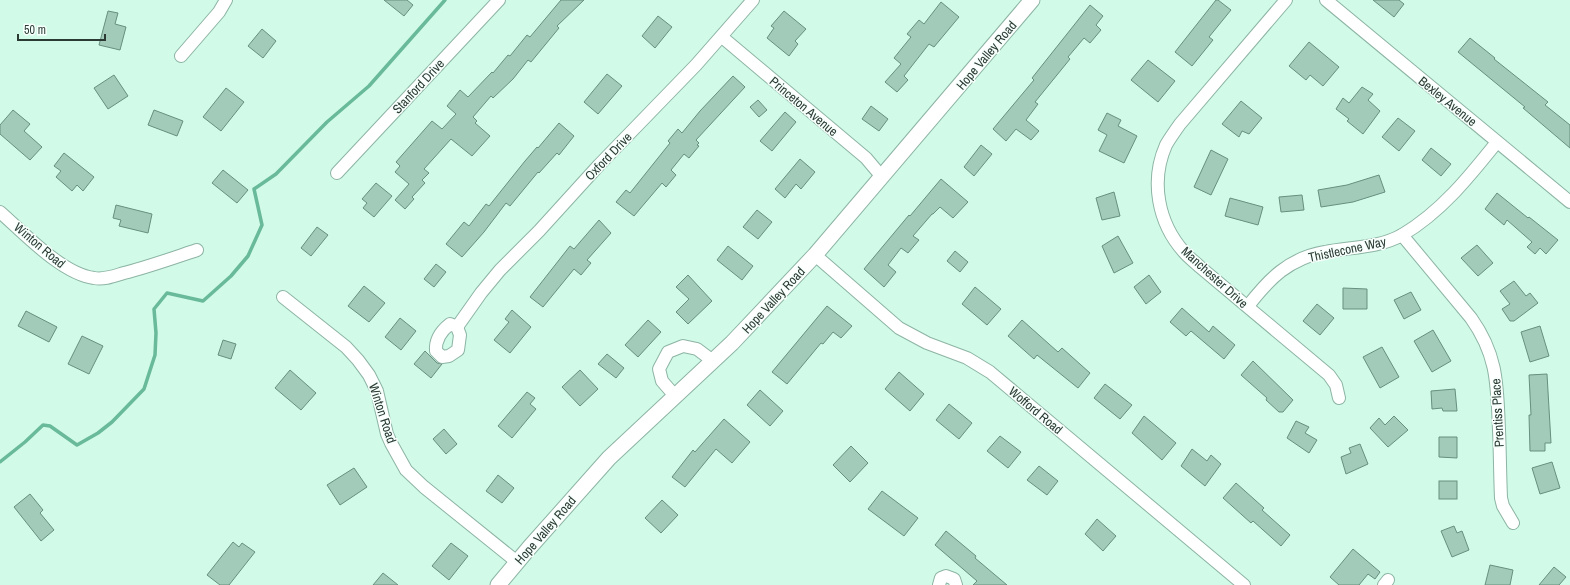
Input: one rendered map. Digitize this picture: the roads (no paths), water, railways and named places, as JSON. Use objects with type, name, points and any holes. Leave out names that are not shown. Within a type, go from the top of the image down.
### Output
[{"type":"main road","name":"Hope Valley Road","points":[[498,585],[609,458],[713,361],[815,255],[1032,0]]},
{"type":"street","points":[[181,56],[219,12],[226,0]]},
{"type":"street","name":"Stanford Drive","points":[[337,173],[499,0]]},
{"type":"street","name":"Oxford Drive","points":[[458,326],[481,293],[500,270],[539,231],[599,165],[696,65],[753,0]]},
{"type":"street","name":"Manchester Drive","points":[[1286,0],[1180,124],[1166,145],[1159,166],[1157,183],[1159,203],[1167,227],[1183,252],[1329,375],[1336,385],[1339,398]]},
{"type":"street","name":"Bexley Avenue","points":[[1326,0],[1570,202]]},
{"type":"street","name":"Princeton Avenue","points":[[722,37],[866,158],[882,178]]},
{"type":"street","name":"Thistlecone Way","points":[[1248,306],[1276,274],[1293,262],[1325,252],[1357,248],[1402,235],[1450,199],[1497,142]]},
{"type":"street","name":"Winton Road","points":[[0,212],[59,263],[78,274],[96,279],[108,278],[134,271],[197,250]]},
{"type":"street","name":"Prentiss Place","points":[[1402,235],[1471,318],[1481,332],[1489,351],[1497,384],[1501,498],[1503,506],[1513,523]]},
{"type":"street","name":"Wofford Road","points":[[815,255],[899,328],[927,343],[967,358],[990,372],[1244,585]]},
{"type":"street","name":"Winton Road","points":[[283,297],[346,347],[369,375],[377,391],[387,434],[406,470],[424,487],[517,562]]},
{"type":"street","points":[[675,396],[662,380],[659,369],[668,352],[683,346],[697,349],[713,361]]},
{"type":"street","points":[[939,585],[942,578],[946,576],[952,577],[956,585]]},
{"type":"waterway","points":[[0,462],[43,425],[50,426],[77,445],[98,433],[112,422],[144,389],[155,355],[156,333],[154,309],[167,293],[203,301],[231,276],[248,256],[262,225],[254,189],[276,174],[327,122],[369,86],[445,0]]}]
